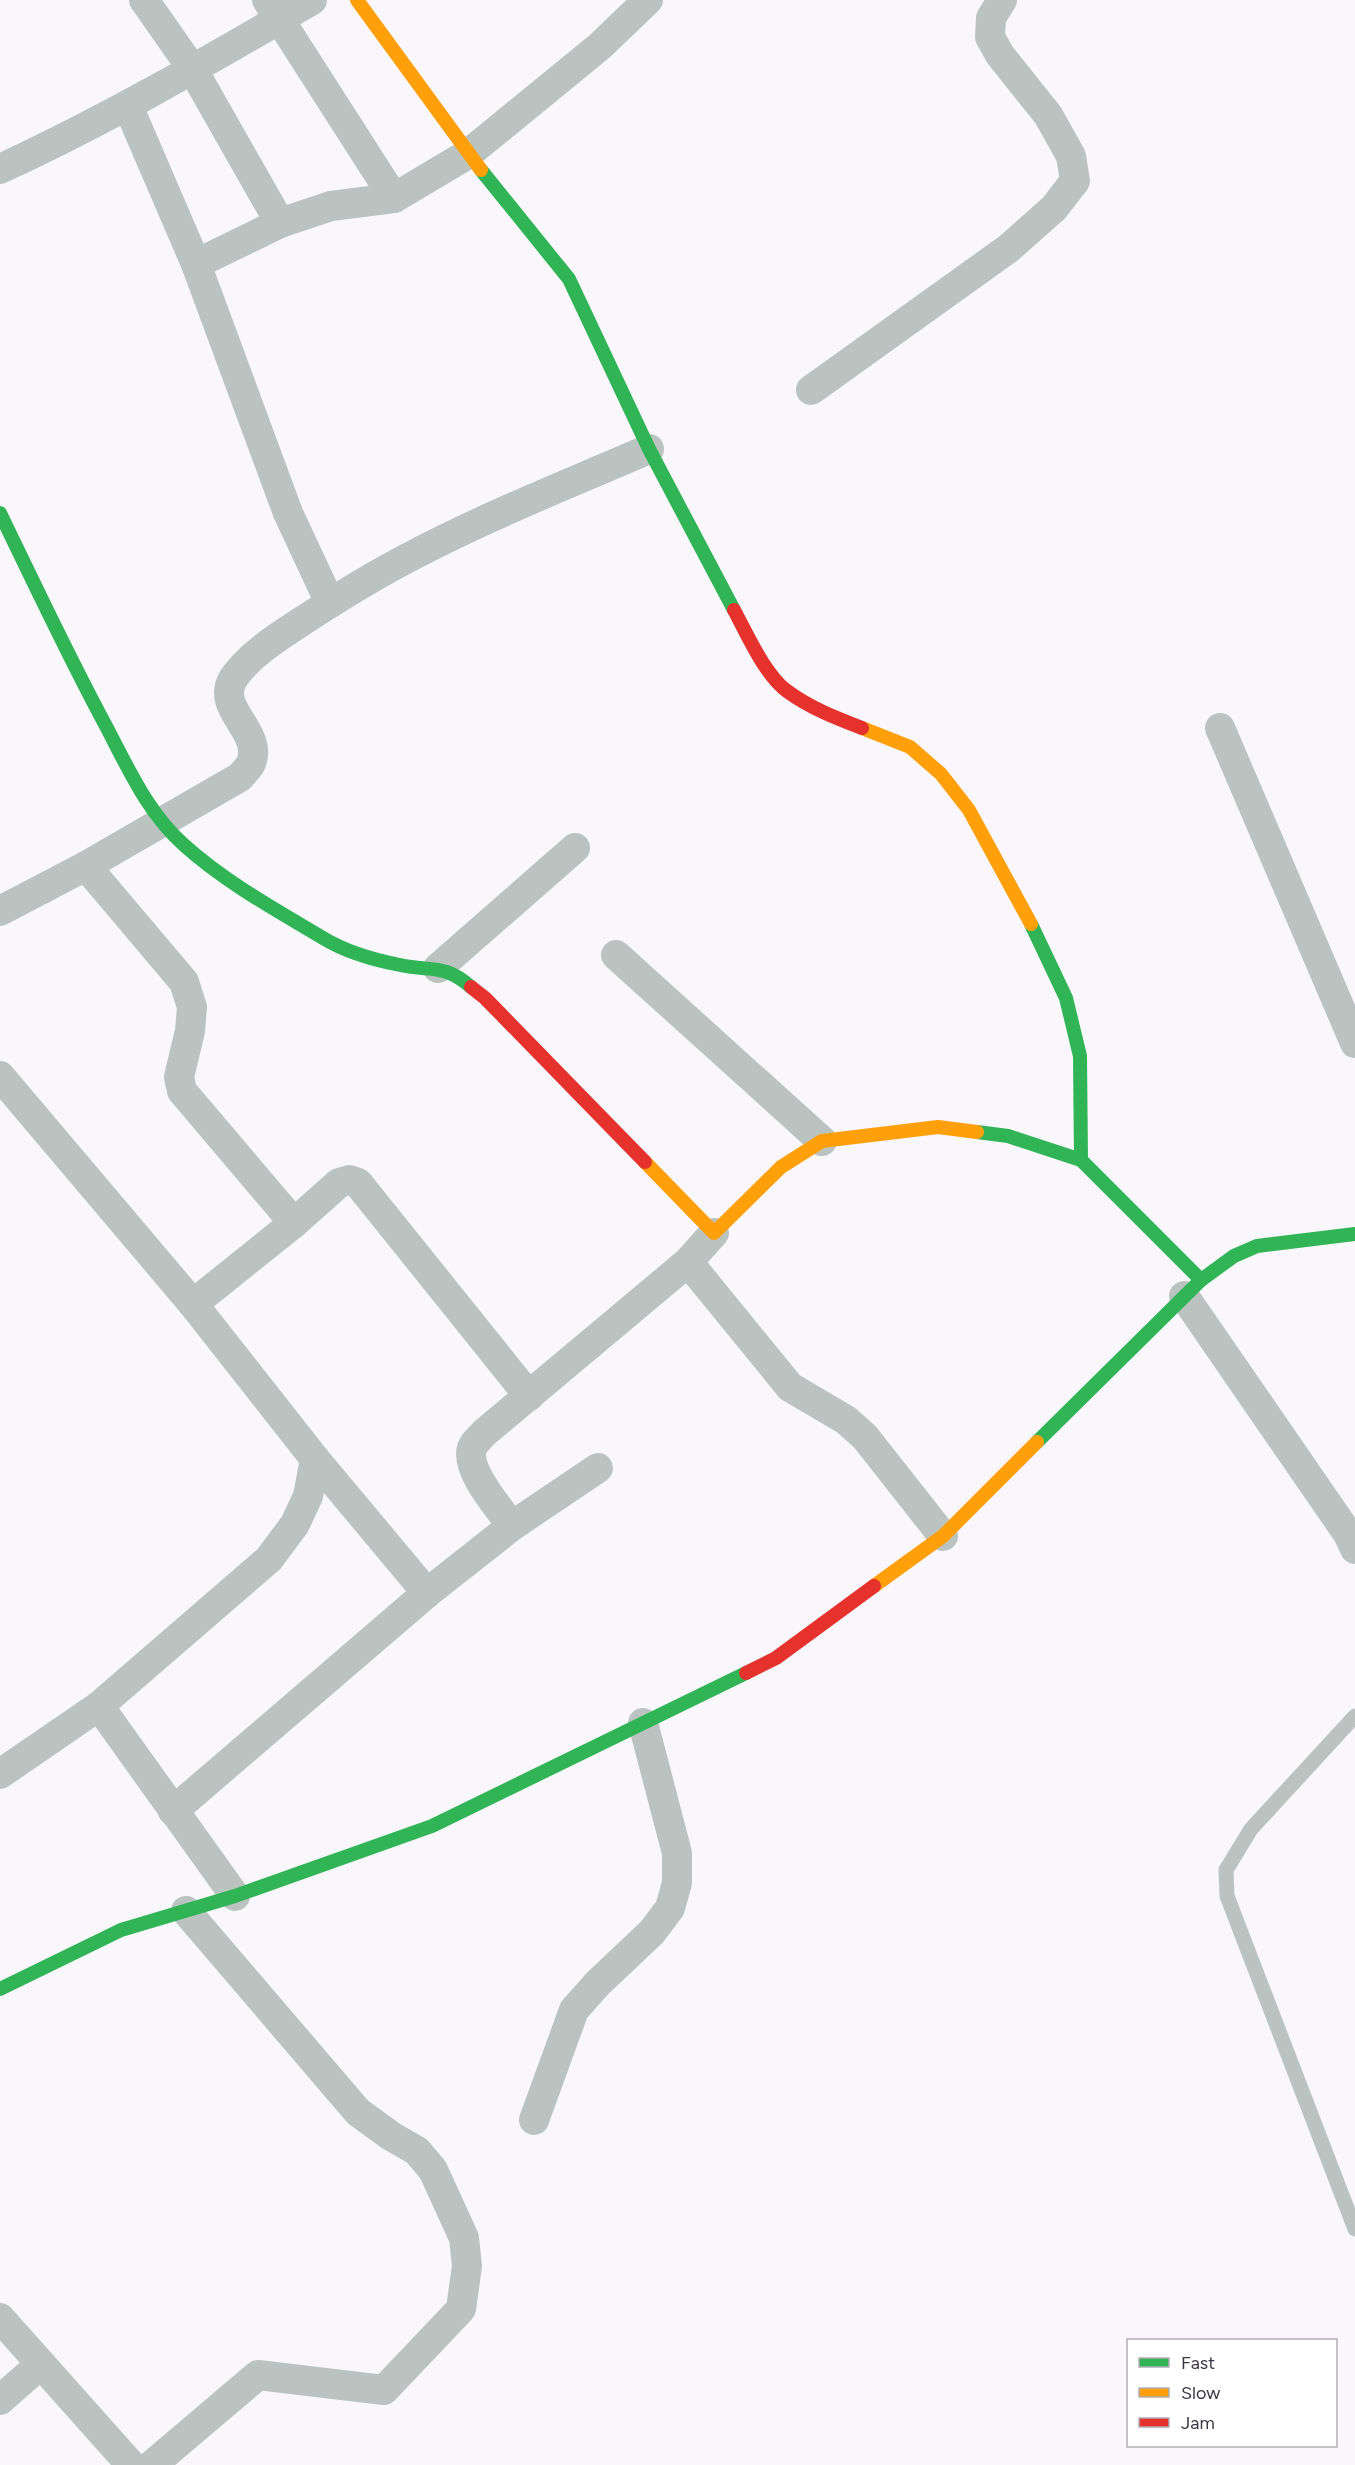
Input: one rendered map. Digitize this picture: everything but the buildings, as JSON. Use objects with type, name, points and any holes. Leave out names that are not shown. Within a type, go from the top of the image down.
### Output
[{"type":"street","points":[[144,0],[193,70],[280,223]]},
{"type":"street","points":[[0,169],[75,134],[193,70],[274,9],[312,0]]},
{"type":"street","points":[[357,0],[468,154],[569,279],[649,449],[759,657],[785,690],[817,710],[910,747],[941,774],[969,810],[1028,915],[1066,998],[1080,1056],[1081,1160]]},
{"type":"street","points":[[196,264],[280,223],[332,206],[394,198],[468,154],[600,46],[648,0]]},
{"type":"street","points":[[811,390],[1009,248],[1054,208],[1075,181],[1071,156],[1048,115],[1000,55],[990,37],[991,18],[1002,0]]},
{"type":"street","points":[[274,9],[394,198]]},
{"type":"street","points":[[128,106],[196,264],[288,513],[330,603]]},
{"type":"street","points":[[0,911],[86,866],[240,777],[251,763],[254,746],[231,706],[229,694],[232,680],[243,667],[280,636],[330,603],[436,543],[649,449]]},
{"type":"street","points":[[0,513],[85,688],[144,798],[183,844],[213,869],[326,940],[368,958],[402,966],[438,968],[463,980],[485,998],[714,1233]]},
{"type":"street","points":[[1220,728],[1355,1043]]},
{"type":"street","points":[[438,968],[575,848]]},
{"type":"street","points":[[86,866],[184,982],[192,1007],[190,1031],[179,1077],[182,1090],[294,1222]]},
{"type":"street","points":[[616,955],[822,1141]]},
{"type":"street","points":[[0,1076],[193,1304],[315,1459],[427,1593]]},
{"type":"street","points":[[512,1526],[480,1481],[471,1459],[473,1445],[478,1439],[688,1262],[781,1167],[822,1141],[938,1127],[1008,1136],[1081,1160],[1192,1288],[1348,1534],[1355,1549]]},
{"type":"street","points":[[193,1304],[339,1183],[349,1180],[358,1183],[529,1396]]},
{"type":"street","points":[[0,1989],[121,1930],[235,1896],[432,1826],[776,1658],[943,1536],[1192,1288],[1234,1256],[1257,1246],[1355,1234]]},
{"type":"street","points":[[688,1262],[790,1387],[846,1420],[865,1437],[943,1536]]},
{"type":"street","points":[[0,1774],[99,1706],[269,1559],[294,1524],[308,1496],[315,1459]]},
{"type":"street","points":[[173,1811],[427,1593],[512,1526],[598,1468]]},
{"type":"street","points":[[99,1706],[235,1896]]},
{"type":"street","points":[[534,2120],[574,2010],[597,1984],[652,1932],[670,1908],[675,1891],[677,1854],[643,1723]]},
{"type":"street","points":[[152,2465],[258,2375],[384,2390],[461,2309],[467,2266],[464,2238],[433,2170],[417,2151],[391,2136],[358,2112],[186,1911]]},
{"type":"street","points":[[0,2318],[131,2465]]},
{"type":"street","points":[[0,2400],[41,2364]]},
{"type":"lane","points":[[1355,1716],[1251,1829],[1226,1870],[1227,1896],[1355,2229]]},
{"type":"traffic: fast","points":[[481,170],[569,279],[649,449],[734,610]]},
{"type":"traffic: fast","points":[[0,513],[132,775],[150,805],[171,833],[234,883],[332,943],[380,961],[444,971],[471,987]]},
{"type":"traffic: fast","points":[[1031,924],[1066,998],[1080,1056],[1081,1160]]},
{"type":"traffic: fast","points":[[977,1132],[1008,1136],[1081,1160],[1201,1280]]},
{"type":"traffic: fast","points":[[1037,1442],[1201,1280],[1234,1256],[1257,1246],[1355,1234]]},
{"type":"traffic: fast","points":[[0,1989],[121,1930],[235,1896],[432,1826],[746,1673]]},
{"type":"traffic: slow","points":[[357,0],[481,170]]},
{"type":"traffic: slow","points":[[862,728],[910,747],[941,774],[969,810],[1031,924]]},
{"type":"traffic: slow","points":[[645,1162],[714,1233],[781,1167],[822,1141],[938,1127],[977,1132]]},
{"type":"traffic: slow","points":[[874,1586],[943,1536],[1037,1442]]},
{"type":"traffic: jam","points":[[734,610],[757,654],[779,684],[814,708],[862,728]]},
{"type":"traffic: jam","points":[[471,987],[485,998],[645,1162]]},
{"type":"traffic: jam","points":[[746,1673],[776,1658],[874,1586]]}]
